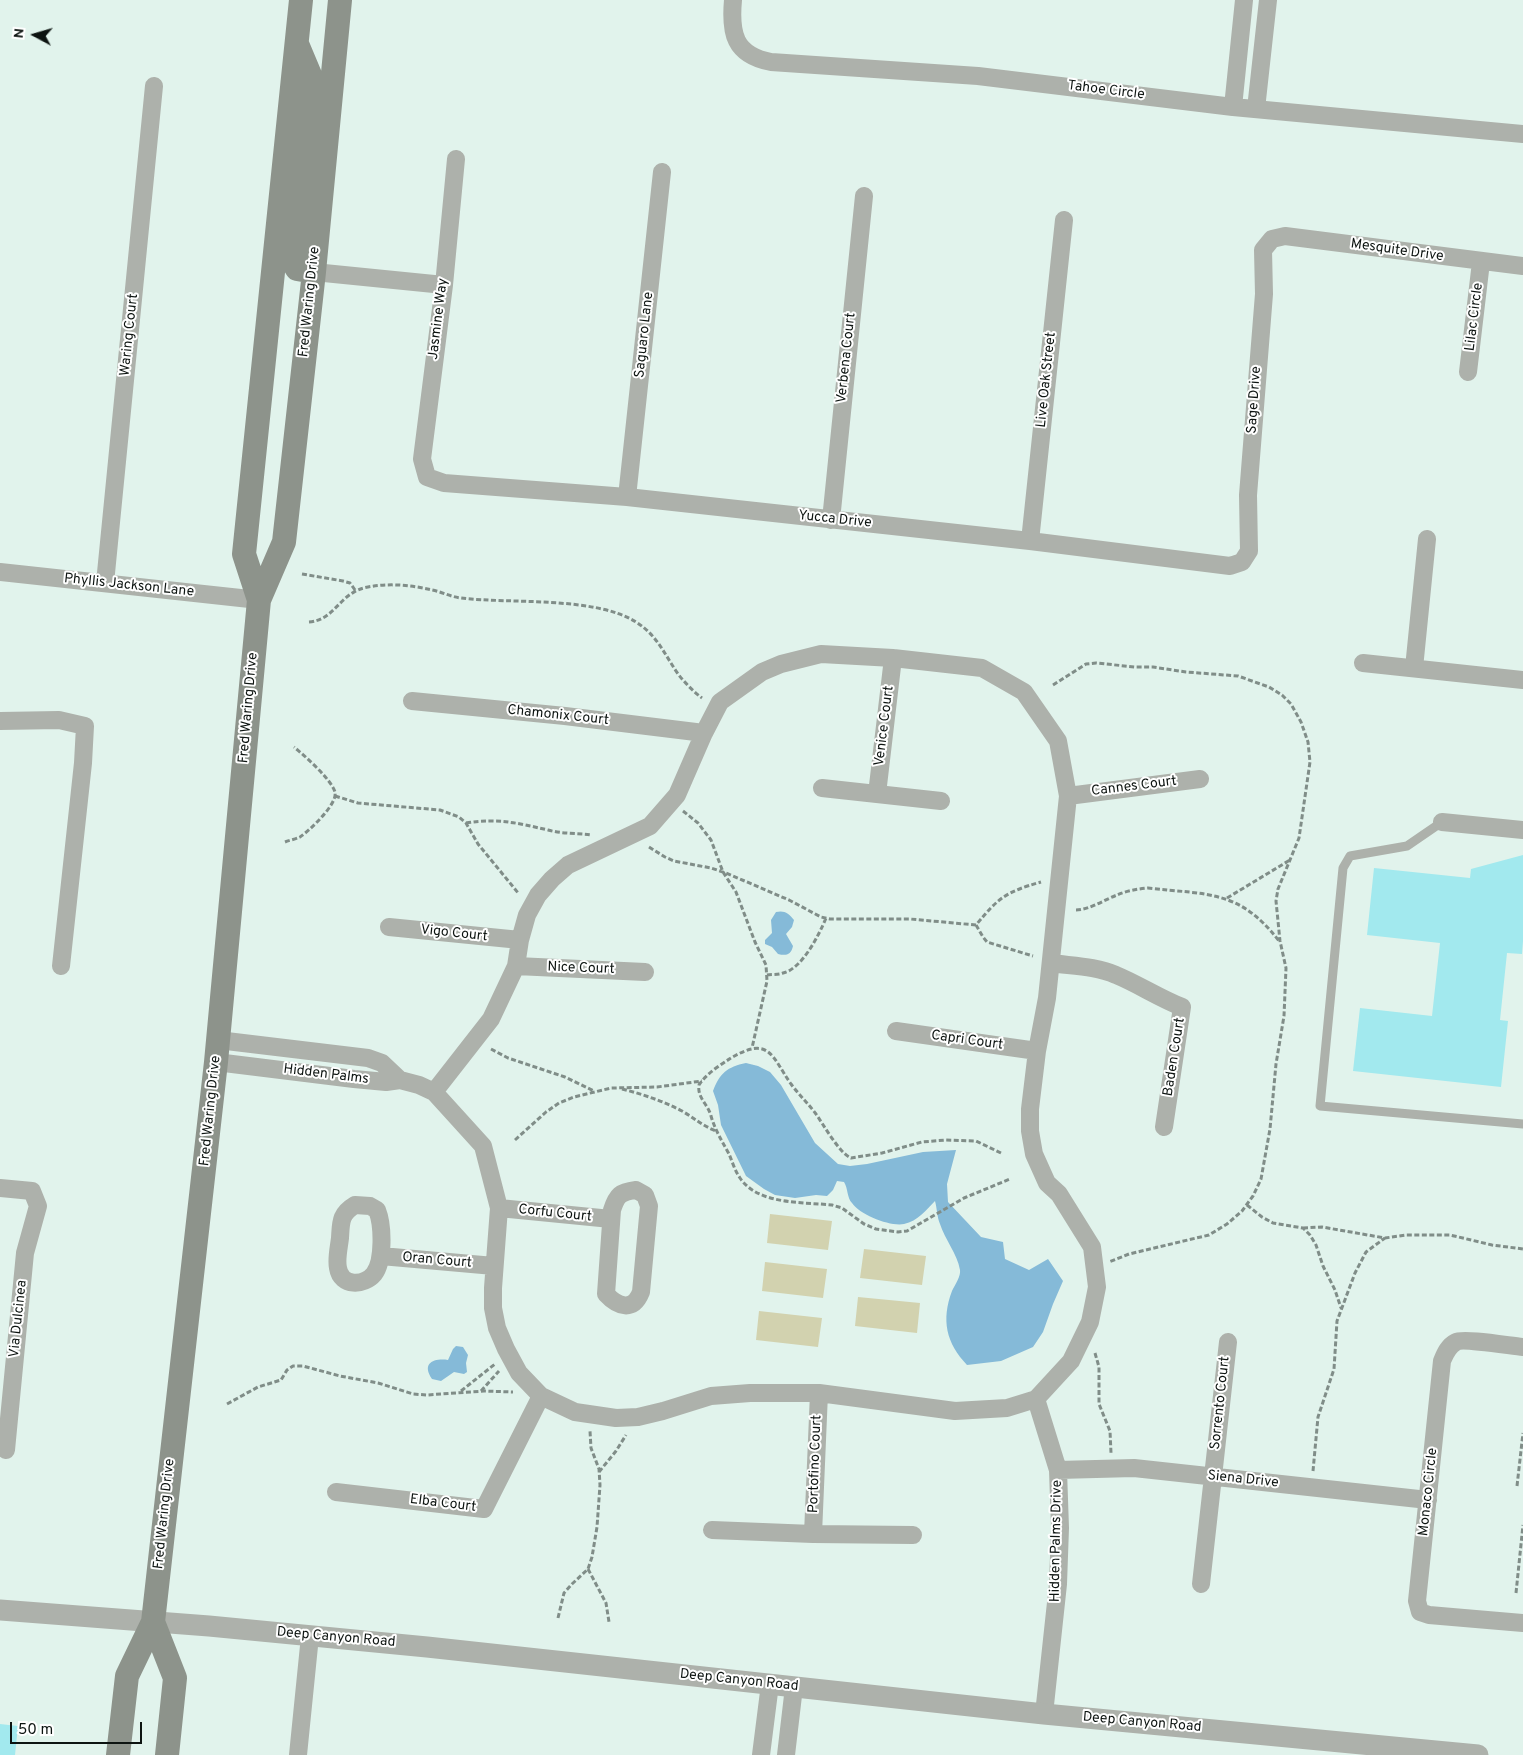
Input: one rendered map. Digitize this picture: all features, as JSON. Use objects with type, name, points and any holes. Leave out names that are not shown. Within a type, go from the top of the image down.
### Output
[{"type":"main road","name":"Fred Waring Drive","points":[[259,600],[244,554],[301,0]]},
{"type":"main road","name":"Fred Waring Drive","points":[[118,1755],[127,1676],[153,1622],[217,1051],[259,600],[284,542],[314,272],[340,0]]},
{"type":"main road","points":[[296,42],[310,76],[292,261],[297,269],[314,272]]},
{"type":"main road","name":"Fred Waring Drive","points":[[153,1622],[175,1678],[167,1755]]},
{"type":"street","name":"Tahoe Circle","points":[[734,0],[733,32],[744,50],[759,60],[978,76],[1233,107],[1523,134]]},
{"type":"street","points":[[1233,107],[1244,0]]},
{"type":"street","points":[[1256,109],[1268,0]]},
{"type":"street","name":"Waring Court","points":[[105,583],[154,86]]},
{"type":"street","name":"Jasmine Way","points":[[427,477],[422,459],[444,284],[456,159]]},
{"type":"street","name":"Saguaro Lane","points":[[628,497],[662,172]]},
{"type":"street","name":"Verbena Court","points":[[831,520],[864,196]]},
{"type":"street","name":"Live Oak Street","points":[[1030,541],[1064,220]]},
{"type":"street","name":"Mesquite Drive","points":[[1272,239],[1285,236],[1523,266]]},
{"type":"street","name":"Sage Drive","points":[[1242,562],[1249,551],[1248,495],[1264,294],[1263,250],[1272,239]]},
{"type":"street","name":"Lilac Circle","points":[[1468,372],[1481,262]]},
{"type":"street","points":[[314,272],[444,284]]},
{"type":"street","name":"Yucca Drive","points":[[427,477],[444,483],[628,497],[1030,541],[1230,566],[1242,562]]},
{"type":"street","points":[[1414,668],[1427,539]]},
{"type":"street","name":"Phyllis Jackson Lane","points":[[0,572],[259,600]]},
{"type":"street","points":[[821,654],[893,658],[982,668],[1024,692],[1058,741],[1068,796],[1047,998],[1037,1051],[1030,1109],[1030,1131],[1034,1154],[1047,1183],[1059,1194],[1092,1247],[1097,1287],[1090,1322],[1071,1361],[1036,1400],[1007,1408],[955,1411],[819,1393],[750,1393],[711,1396],[638,1417],[616,1418],[575,1412],[541,1396],[519,1372],[506,1350],[498,1328],[493,1302],[499,1208],[483,1146],[434,1092],[491,1019],[516,966],[520,940],[527,915],[538,895],[552,879],[568,866],[650,826],[677,795],[704,733],[720,702],[762,672],[782,664],[821,654]]},
{"type":"street","name":"Venice Court","points":[[877,794],[893,658]]},
{"type":"street","points":[[1363,663],[1523,680]]},
{"type":"street","name":"Chamonix Court","points":[[412,701],[565,716],[704,733]]},
{"type":"street","points":[[0,721],[59,720],[85,726],[84,763],[61,966]]},
{"type":"street","name":"Cannes Court","points":[[1068,796],[1200,779]]},
{"type":"street","points":[[822,788],[941,801]]},
{"type":"street","points":[[1442,822],[1523,830]]},
{"type":"street","name":"Vigo Court","points":[[389,927],[520,940]]},
{"type":"street","name":"Baden Court","points":[[1051,963],[1095,969],[1115,974],[1182,1007],[1164,1127]]},
{"type":"street","name":"Nice Court","points":[[516,966],[645,972]]},
{"type":"street","name":"Capri Court","points":[[896,1031],[1037,1051]]},
{"type":"street","points":[[217,1051],[339,1054],[368,1058],[382,1063],[400,1080]]},
{"type":"street","name":"Hidden Palms","points":[[217,1051],[336,1076],[386,1082],[400,1080],[419,1085],[434,1092]]},
{"type":"street","points":[[336,1076],[339,1054]]},
{"type":"street","name":"Via Dulcinea","points":[[0,1188],[32,1191],[38,1206],[25,1253],[6,1450]]},
{"type":"street","points":[[636,1190],[646,1195],[649,1206],[641,1292],[638,1300],[632,1305],[622,1305],[614,1302],[606,1294],[611,1219],[616,1198],[624,1192],[636,1190]]},
{"type":"street","name":"Corfu Court","points":[[499,1208],[611,1219]]},
{"type":"street","name":"Oran Court","points":[[381,1256],[494,1266]]},
{"type":"street","name":"Monaco Circle","points":[[1523,1347],[1468,1340],[1457,1341],[1444,1354],[1417,1601],[1420,1612],[1430,1615],[1523,1623]]},
{"type":"street","name":"Sorrento Court","points":[[1201,1584],[1228,1342]]},
{"type":"street","name":"Portofino Court","points":[[813,1534],[819,1393]]},
{"type":"street","name":"Elba Court","points":[[336,1492],[484,1509],[541,1396]]},
{"type":"street","name":"Hidden Palms Drive","points":[[1036,1400],[1058,1470],[1060,1528],[1058,1584],[1044,1714]]},
{"type":"street","name":"Siena Drive","points":[[1058,1470],[1134,1468],[1428,1500]]},
{"type":"street","name":"Portofino Court","points":[[712,1530],[913,1535]]},
{"type":"street","name":"Deep Canyon Road","points":[[0,1610],[437,1648],[1044,1714],[1478,1755]]},
{"type":"street","points":[[298,1755],[310,1636]]},
{"type":"street","points":[[761,1755],[770,1684]]},
{"type":"street","points":[[786,1755],[794,1686]]},
{"type":"lane","points":[[1442,822],[1408,846],[1350,856],[1343,868],[1320,1106],[1523,1124]]},
{"type":"path","points":[[302,574],[344,581],[350,583],[355,590]]},
{"type":"path","points":[[309,622],[318,622],[326,617],[355,590],[384,585],[434,590],[463,598],[562,604],[603,610],[635,621],[652,634],[670,658],[679,675],[704,699],[701,704]]},
{"type":"path","points":[[1053,685],[1086,664],[1096,663],[1238,676],[1282,695],[1291,704],[1301,722],[1308,742],[1310,762],[1299,838],[1278,889],[1276,901],[1280,942],[1286,968],[1284,1016],[1276,1064],[1270,1129],[1261,1179],[1253,1196],[1242,1211],[1227,1224],[1209,1235],[1129,1254],[1108,1262]]},
{"type":"path","points":[[285,842],[300,836],[314,825],[330,806],[335,796],[334,791],[322,774],[294,746]]},
{"type":"path","points":[[335,796],[382,806],[440,810],[451,813],[466,823],[478,844],[520,895]]},
{"type":"path","points":[[683,810],[706,832],[716,851],[723,872],[736,892],[766,965],[767,974],[760,1016],[752,1048]]},
{"type":"path","points":[[466,823],[500,820],[549,830],[591,835]]},
{"type":"path","points":[[649,847],[674,861],[723,872],[789,900],[822,918],[910,919],[976,925]]},
{"type":"path","points":[[1226,898],[1290,859]]},
{"type":"path","points":[[976,925],[993,905],[1007,894],[1041,882]]},
{"type":"path","points":[[1076,910],[1086,908],[1120,894],[1148,888],[1226,898],[1255,914],[1280,942]]},
{"type":"path","points":[[767,974],[782,974],[798,963],[818,937],[826,918]]},
{"type":"path","points":[[976,925],[988,942],[1033,956]]},
{"type":"path","points":[[1002,1153],[976,1141],[946,1140],[922,1142],[869,1156],[851,1158],[844,1153],[816,1114],[791,1084],[778,1061],[767,1051],[759,1048],[743,1051],[729,1059],[702,1081],[698,1089],[700,1098],[710,1112],[716,1132],[724,1144],[740,1178],[749,1188],[768,1198],[832,1205],[842,1208],[864,1224],[876,1229],[907,1231],[964,1198],[1010,1179]]},
{"type":"path","points":[[490,1049],[508,1058],[565,1077],[594,1092]]},
{"type":"path","points":[[515,1140],[558,1103],[574,1096],[618,1088],[665,1087],[702,1081]]},
{"type":"path","points":[[618,1088],[672,1106],[716,1132]]},
{"type":"path","points":[[1247,1205],[1273,1223],[1303,1228],[1322,1227],[1384,1238],[1406,1235],[1450,1235],[1492,1245],[1523,1249]]},
{"type":"path","points":[[1303,1228],[1310,1235],[1316,1246],[1323,1266],[1336,1290],[1341,1308]]},
{"type":"path","points":[[1313,1474],[1318,1417],[1334,1369],[1337,1321],[1355,1273],[1366,1252],[1384,1238]]},
{"type":"path","points":[[1095,1353],[1099,1367],[1099,1404],[1110,1431],[1110,1456]]},
{"type":"path","points":[[460,1391],[496,1364]]},
{"type":"path","points":[[227,1404],[258,1387],[281,1380],[287,1370],[293,1366],[303,1366],[340,1376],[378,1383],[413,1394],[440,1394],[460,1391],[508,1391],[521,1394]]},
{"type":"path","points":[[481,1391],[499,1371]]},
{"type":"path","points":[[558,1618],[564,1593],[588,1569],[592,1558],[597,1527],[599,1472],[591,1448],[590,1431]]},
{"type":"path","points":[[1517,1486],[1523,1433]]},
{"type":"path","points":[[599,1472],[616,1451],[626,1434]]},
{"type":"path","points":[[1516,1593],[1523,1525]]},
{"type":"path","points":[[588,1569],[606,1603],[609,1622]]},
{"type":"green space","points":[[770,1214],[832,1221],[828,1250],[767,1243]]},
{"type":"green space","points":[[864,1249],[926,1256],[922,1285],[860,1278]]},
{"type":"green space","points":[[765,1262],[827,1269],[823,1298],[762,1291]]},
{"type":"green space","points":[[858,1297],[920,1303],[917,1333],[855,1326]]},
{"type":"green space","points":[[759,1311],[822,1318],[818,1347],[756,1340]]},
{"type":"water","points":[[776,912],[786,913],[794,920],[792,927],[786,934],[793,946],[786,955],[778,954],[772,947],[765,944],[765,940],[772,933],[771,920]]},
{"type":"water","points":[[746,1063],[770,1072],[781,1085],[815,1143],[838,1164],[850,1166],[867,1164],[923,1152],[956,1150],[947,1184],[948,1202],[981,1237],[1003,1242],[1005,1259],[1029,1270],[1048,1259],[1063,1281],[1043,1332],[1033,1347],[1001,1361],[967,1365],[960,1357],[950,1340],[946,1321],[952,1291],[959,1278],[960,1270],[939,1221],[935,1201],[921,1215],[909,1223],[892,1224],[869,1216],[856,1207],[850,1201],[844,1182],[837,1181],[833,1190],[827,1196],[816,1195],[795,1198],[775,1195],[746,1176],[721,1125],[718,1105],[713,1091],[718,1080],[725,1072]]},
{"type":"water","points":[[456,1346],[463,1347],[468,1355],[466,1363],[467,1372],[464,1374],[454,1372],[441,1381],[432,1379],[429,1374],[429,1365],[434,1361],[448,1360]]},
{"type":"building","points":[[1523,855],[1522,954],[1507,953],[1500,1020],[1508,1021],[1501,1087],[1353,1071],[1360,1008],[1432,1016],[1440,943],[1367,935],[1374,868],[1470,878],[1471,869]]},
{"type":"building","points":[[0,1724],[18,1726],[15,1755],[0,1755]]}]
